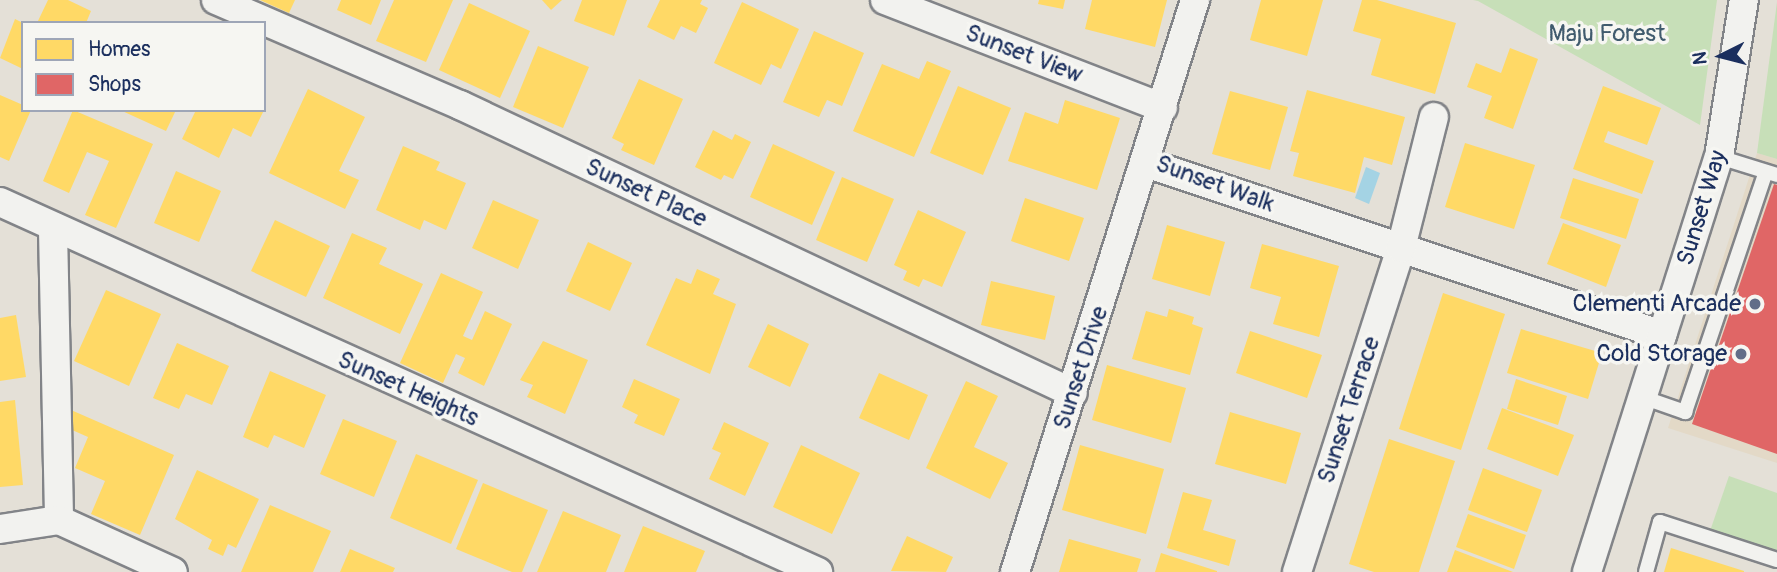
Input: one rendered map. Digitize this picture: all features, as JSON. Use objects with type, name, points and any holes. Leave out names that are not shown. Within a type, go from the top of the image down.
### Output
[{"type":"street","name":"Sunset Place","points":[[216,0],[265,21]]},
{"type":"street","name":"Sunset View","points":[[885,0],[1163,108]]},
{"type":"street","name":"Sunset Walk","points":[[1195,0],[1146,163],[1662,335]]},
{"type":"street","name":"Sunset Way","points":[[1587,572],[1719,157],[1744,0]]},
{"type":"street","name":"Sunset Place","points":[[266,22],[473,111],[1073,393]]},
{"type":"street","points":[[1401,248],[1434,117]]},
{"type":"street","name":"Sunset Drive","points":[[1016,572],[1146,163]]},
{"type":"street","name":"Sunset Heights","points":[[0,202],[53,230],[818,572]]},
{"type":"street","points":[[53,230],[59,520]]},
{"type":"street","name":"Sunset Terrace","points":[[1297,572],[1401,248]]},
{"type":"street","points":[[0,529],[59,520],[173,572]]},
{"type":"lane","points":[[1642,397],[1685,412],[1771,173],[1719,157]]},
{"type":"lane","points":[[1646,572],[1660,522],[1777,560]]},
{"type":"shaded area","points":[[1757,153],[1777,159],[1777,463],[1668,428]]},
{"type":"green space","name":"Maju Forest","points":[[1473,0],[1717,0],[1700,125],[1478,1]]},
{"type":"green space","points":[[1777,2],[1777,159],[1757,153]]},
{"type":"green space","points":[[1729,476],[1777,493],[1777,555],[1710,531]]},
{"type":"water","points":[[1366,167],[1380,173],[1369,204],[1355,198]]},
{"type":"building: Homes","points":[[48,0],[68,0],[91,11],[87,21],[38,21]]},
{"type":"building: Homes","points":[[260,0],[295,0],[289,13]]},
{"type":"building: Homes","points":[[341,0],[381,0],[371,25],[337,10]]},
{"type":"building: Homes","points":[[394,0],[453,0],[426,62],[376,41]]},
{"type":"building: Homes","points":[[542,0],[562,0],[551,10]]},
{"type":"building: Homes","points":[[582,0],[627,0],[614,36],[574,21]]},
{"type":"building: Homes","points":[[660,0],[702,0],[700,4],[708,8],[696,33],[681,26],[674,40],[647,27]]},
{"type":"building: Homes","points":[[1039,0],[1065,0],[1063,9],[1038,4]]},
{"type":"building: Homes","points":[[1092,0],[1167,0],[1155,47],[1085,29]]},
{"type":"building: Homes","points":[[1261,0],[1323,0],[1307,56],[1250,40]]},
{"type":"building: Homes","points":[[1362,0],[1377,0],[1456,23],[1435,94],[1371,75],[1381,39],[1353,31]]},
{"type":"building: Homes","points":[[742,2],[799,29],[781,69],[771,64],[761,85],[714,63]]},
{"type":"building: Homes","points":[[469,3],[530,31],[500,98],[439,70]]},
{"type":"building: Homes","points":[[15,19],[21,22],[21,68],[0,58]]},
{"type":"building: Homes","points":[[814,31],[864,53],[842,106],[827,100],[819,117],[783,102]]},
{"type":"building: Homes","points":[[538,46],[589,67],[563,128],[513,107]]},
{"type":"building: Homes","points":[[1510,48],[1538,59],[1513,129],[1484,118],[1492,96],[1467,87],[1476,63],[1501,73]]},
{"type":"building: Homes","points":[[927,61],[951,71],[914,157],[853,131],[882,64],[919,79]]},
{"type":"building: Homes","points":[[639,79],[683,99],[654,165],[621,150],[624,144],[612,138]]},
{"type":"building: Homes","points":[[958,86],[1011,108],[983,175],[930,153]]},
{"type":"building: Homes","points":[[1603,86],[1661,108],[1647,145],[1608,131],[1604,142],[1654,161],[1642,194],[1573,169]]},
{"type":"building: Homes","points":[[308,89],[365,117],[339,171],[359,180],[345,209],[269,173]]},
{"type":"building: Homes","points":[[1307,90],[1405,117],[1392,165],[1364,157],[1355,193],[1293,176],[1299,153],[1290,151]]},
{"type":"building: Homes","points":[[1230,91],[1288,107],[1270,170],[1212,154]]},
{"type":"building: Homes","points":[[0,95],[21,104],[21,112],[30,112],[9,161],[0,157]]},
{"type":"building: Homes","points":[[1065,100],[1120,118],[1097,190],[1008,161],[1025,112],[1058,124]]},
{"type":"building: Homes","points":[[72,112],[153,144],[116,228],[85,215],[109,161],[87,152],[69,193],[43,181]]},
{"type":"building: Homes","points":[[124,112],[175,112],[166,131]]},
{"type":"building: Homes","points":[[195,112],[263,112],[251,137],[233,128],[219,158],[182,139]]},
{"type":"building: Homes","points":[[713,130],[732,140],[735,134],[751,142],[733,179],[724,175],[721,180],[695,167]]},
{"type":"building: Homes","points":[[1465,143],[1535,165],[1514,229],[1445,207]]},
{"type":"building: Homes","points":[[773,144],[835,172],[812,225],[750,197]]},
{"type":"building: Homes","points":[[403,146],[440,162],[436,170],[466,183],[446,230],[424,220],[420,230],[376,210]]},
{"type":"building: Homes","points":[[176,171],[221,191],[199,242],[154,223]]},
{"type":"building: Homes","points":[[842,177],[894,199],[867,262],[816,240]]},
{"type":"building: Homes","points":[[1573,178],[1639,199],[1626,239],[1560,218]]},
{"type":"building: Homes","points":[[1025,198],[1084,218],[1069,261],[1011,241]]},
{"type":"building: Homes","points":[[493,200],[539,220],[518,269],[472,248]]},
{"type":"building: Homes","points":[[918,210],[966,232],[942,287],[923,279],[919,287],[903,280],[907,271],[894,265]]},
{"type":"building: Homes","points":[[275,220],[330,246],[306,297],[251,271]]},
{"type":"building: Homes","points":[[1563,223],[1621,245],[1606,287],[1547,264]]},
{"type":"building: Homes","points":[[1167,225],[1225,242],[1210,296],[1152,279]]},
{"type":"building: Homes","points":[[352,233],[387,248],[379,264],[423,284],[400,334],[323,298]]},
{"type":"building: Homes","points":[[588,242],[632,263],[610,311],[566,291]]},
{"type":"building: Homes","points":[[1262,244],[1339,266],[1319,337],[1273,324],[1281,297],[1250,288]]},
{"type":"building: Homes","points":[[697,269],[720,279],[713,294],[736,304],[710,374],[646,345],[676,278],[691,284]]},
{"type":"building: Homes","points":[[441,273],[483,292],[463,336],[472,340],[485,311],[512,324],[484,386],[458,373],[465,358],[456,354],[443,383],[400,363]]},
{"type":"building: Homes","points":[[991,281],[1055,296],[1045,340],[981,325]]},
{"type":"building: Homes","points":[[106,290],[161,314],[129,386],[74,361]]},
{"type":"building: Homes","points":[[1443,293],[1505,314],[1461,450],[1399,429]]},
{"type":"building: Homes","points":[[1169,309],[1194,317],[1192,324],[1203,328],[1190,375],[1132,359],[1146,311],[1167,317]]},
{"type":"building: Homes","points":[[16,315],[26,377],[0,381],[0,318]]},
{"type":"building: Homes","points":[[768,324],[809,344],[790,387],[748,367]]},
{"type":"building: Homes","points":[[1521,329],[1602,353],[1588,399],[1507,373]]},
{"type":"building: Homes","points":[[1250,331],[1322,355],[1307,398],[1236,373]]},
{"type":"building: Homes","points":[[543,341],[588,360],[565,414],[527,397],[533,385],[520,380]]},
{"type":"building: Homes","points":[[177,343],[229,366],[212,405],[186,394],[179,409],[153,398]]},
{"type":"building: Homes","points":[[1107,365],[1186,388],[1171,443],[1092,420]]},
{"type":"building: Homes","points":[[270,371],[326,395],[304,448],[274,435],[268,448],[243,437]]},
{"type":"building: Homes","points":[[879,373],[928,395],[909,440],[859,418]]},
{"type":"building: Homes","points":[[634,379],[680,399],[664,436],[634,423],[638,415],[622,407]]},
{"type":"building: Homes","points":[[1516,379],[1567,396],[1558,425],[1507,409]]},
{"type":"building: Homes","points":[[966,381],[998,396],[974,447],[1008,463],[990,499],[926,468]]},
{"type":"building: Homes","points":[[15,400],[23,485],[0,487],[0,402]]},
{"type":"building: Homes","points":[[1502,408],[1574,435],[1558,476],[1487,449]]},
{"type":"building: Homes","points":[[71,410],[174,455],[140,535],[91,514],[105,481],[75,468],[88,437],[63,426]]},
{"type":"building: Homes","points":[[1230,412],[1301,433],[1286,484],[1215,464]]},
{"type":"building: Homes","points":[[343,419],[397,441],[374,497],[320,474]]},
{"type":"building: Homes","points":[[724,422],[769,443],[745,496],[709,479],[721,453],[712,449]]},
{"type":"building: Homes","points":[[1389,439],[1455,461],[1419,572],[1374,572],[1349,564]]},
{"type":"building: Homes","points":[[801,445],[860,473],[832,534],[773,507]]},
{"type":"building: Homes","points":[[1080,445],[1164,469],[1146,534],[1062,510]]},
{"type":"building: Homes","points":[[416,454],[478,480],[451,544],[390,518]]},
{"type":"building: Homes","points":[[1483,468],[1542,490],[1527,532],[1468,510]]},
{"type":"building: Homes","points":[[197,470],[259,499],[236,548],[228,544],[223,556],[208,549],[212,540],[175,519]]},
{"type":"building: Homes","points":[[483,483],[548,510],[522,572],[512,572],[456,549]]},
{"type":"building: Homes","points":[[1183,492],[1212,500],[1203,530],[1236,540],[1229,566],[1167,548]]},
{"type":"building: Homes","points":[[270,505],[331,531],[313,572],[241,572]]},
{"type":"building: Homes","points":[[563,511],[621,535],[606,572],[537,572]]},
{"type":"building: Homes","points":[[1468,514],[1526,535],[1514,569],[1456,547]]},
{"type":"building: Homes","points":[[643,526],[705,551],[696,572],[624,572]]},
{"type":"building: Homes","points":[[907,536],[953,557],[946,572],[891,571]]},
{"type":"building: Homes","points":[[1069,539],[1141,559],[1137,572],[1059,572]]},
{"type":"building: Homes","points":[[1671,548],[1744,571],[1744,572],[1664,572]]},
{"type":"building: Homes","points":[[350,549],[395,568],[393,572],[340,572]]},
{"type":"building: Homes","points":[[1455,550],[1513,572],[1447,572]]},
{"type":"building: Homes","points":[[1161,553],[1217,571],[1217,572],[1155,572]]},
{"type":"building: Shops","name":"Clementi Arcade","points":[[1774,184],[1777,185],[1777,454],[1692,424]]},
{"type":"place","name":"Clementi Arcade","points":[[1755,304]]},
{"type":"place","name":"Cold Storage","points":[[1741,354]]}]
